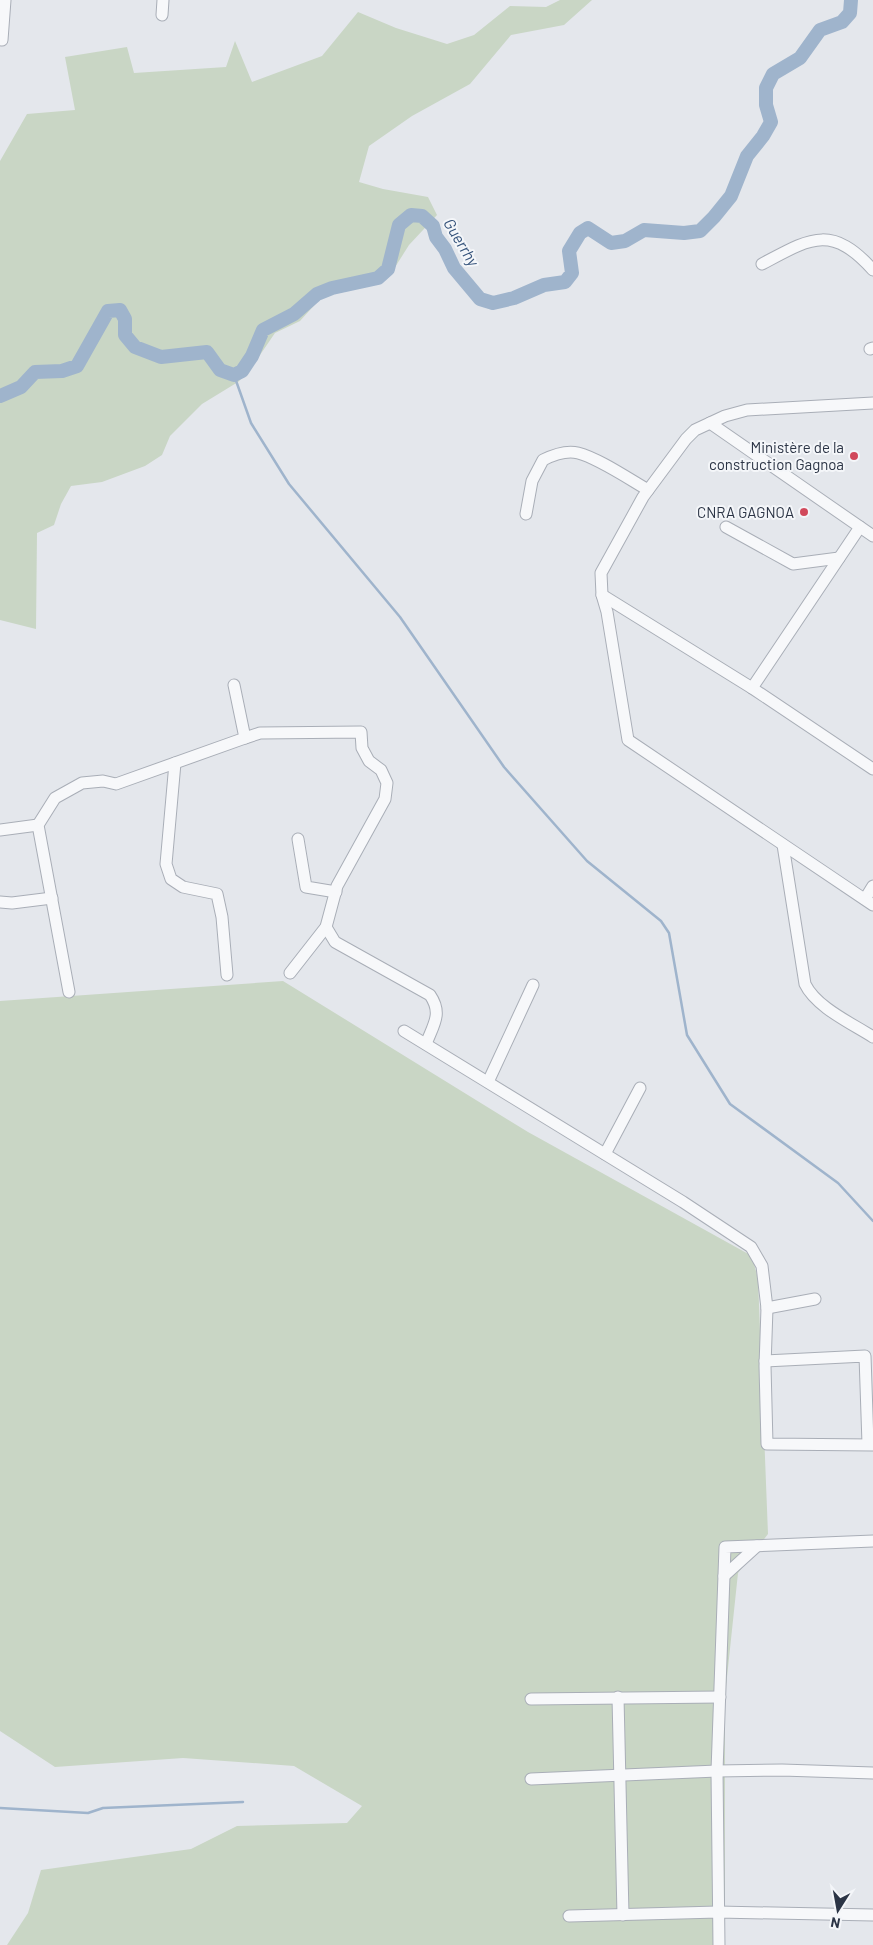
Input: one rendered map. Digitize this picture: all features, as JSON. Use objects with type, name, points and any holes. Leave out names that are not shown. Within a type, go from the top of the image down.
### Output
[{"type":"street","points":[[2,40],[5,0]]},
{"type":"street","points":[[162,15],[163,0]]},
{"type":"street","points":[[762,264],[803,243],[823,239],[847,246],[873,270]]},
{"type":"street","points":[[873,403],[747,410],[710,422],[696,430],[686,439],[648,490],[600,574],[602,595],[607,612],[628,740],[869,902],[873,886]]},
{"type":"street","points":[[710,422],[873,536]]},
{"type":"street","points":[[526,514],[532,481],[543,460],[556,454],[576,452],[595,460],[648,490]]},
{"type":"street","points":[[726,527],[793,564],[839,558]]},
{"type":"street","points":[[752,688],[860,527]]},
{"type":"street","points":[[602,595],[752,688],[873,769]]},
{"type":"street","points":[[234,685],[244,738]]},
{"type":"street","points":[[69,992],[38,825],[55,798],[82,783],[102,781],[116,784],[260,734],[361,732],[362,748],[370,761],[381,770],[386,783],[385,799],[336,892],[326,927],[290,973]]},
{"type":"street","points":[[175,763],[166,864],[171,879],[183,887],[217,894],[222,917],[227,975]]},
{"type":"street","points":[[0,830],[38,825]]},
{"type":"street","points":[[298,839],[306,887],[336,892]]},
{"type":"street","points":[[783,845],[805,984],[810,994],[821,1004],[873,1037]]},
{"type":"street","points":[[0,902],[12,903],[52,898]]},
{"type":"street","points":[[326,927],[335,942],[430,995],[436,1004],[438,1015],[426,1044]]},
{"type":"street","points":[[488,1082],[533,985]]},
{"type":"street","points":[[404,1031],[683,1202],[751,1248],[762,1266],[767,1308],[765,1361],[767,1444],[870,1444],[865,1356],[765,1361]]},
{"type":"street","points":[[605,1154],[640,1088]]},
{"type":"street","points":[[767,1308],[815,1299]]},
{"type":"street","points":[[720,1945],[717,1771],[725,1547],[873,1540]]},
{"type":"street","points":[[724,1576],[757,1546]]},
{"type":"street","points":[[618,1697],[623,1915]]},
{"type":"street","points":[[531,1699],[720,1697]]},
{"type":"street","points":[[531,1779],[717,1771],[782,1770],[873,1773]]},
{"type":"street","points":[[569,1916],[718,1912],[873,1915]]},
{"type":"green space","points":[[560,0],[592,0],[564,25],[511,35],[470,84],[412,116],[369,146],[359,182],[383,189],[428,197],[437,215],[409,245],[392,272],[380,282],[330,293],[319,300],[300,321],[275,333],[249,371],[238,382],[202,404],[170,436],[162,455],[145,466],[102,482],[71,486],[61,504],[54,525],[37,533],[36,629],[0,620],[0,161],[27,114],[75,110],[65,57],[127,47],[134,73],[226,67],[235,41],[252,82],[322,56],[358,12],[396,28],[447,44],[474,35],[510,6],[546,7]]},
{"type":"green space","points":[[283,981],[528,1132],[752,1256],[758,1279],[768,1534],[738,1573],[725,1696],[725,1945],[7,1945],[28,1913],[41,1870],[191,1849],[237,1826],[347,1823],[362,1806],[294,1766],[183,1758],[55,1767],[0,1731],[0,1001]]},
{"type":"waterway","name":"Guerrhy","points":[[0,396],[21,387],[35,372],[62,371],[77,366],[108,311],[120,310],[125,319],[125,335],[135,347],[161,357],[207,352],[220,370],[234,375],[242,371],[252,356],[263,330],[294,314],[317,294],[332,288],[378,278],[388,269],[399,225],[411,215],[422,216],[433,226],[436,237],[445,249],[454,268],[480,299],[493,303],[514,298],[544,285],[565,282],[572,273],[569,251],[580,233],[588,228],[611,243],[625,241],[644,230],[684,233],[700,231],[731,196],[747,156],[763,136],[771,122],[766,105],[766,88],[773,74],[800,58],[820,30],[842,22],[850,13],[851,0]]},
{"type":"waterway","points":[[234,375],[251,423],[289,484],[400,617],[504,767],[587,861],[661,921],[669,933],[687,1035],[730,1104],[838,1183],[873,1221]]},
{"type":"waterway","points":[[0,1808],[88,1813],[103,1808],[243,1802]]},
{"type":"place","name":"Ministère de la construction Gagnoa","points":[[854,456]]},
{"type":"place","name":"CNRA GAGNOA","points":[[804,512]]}]
